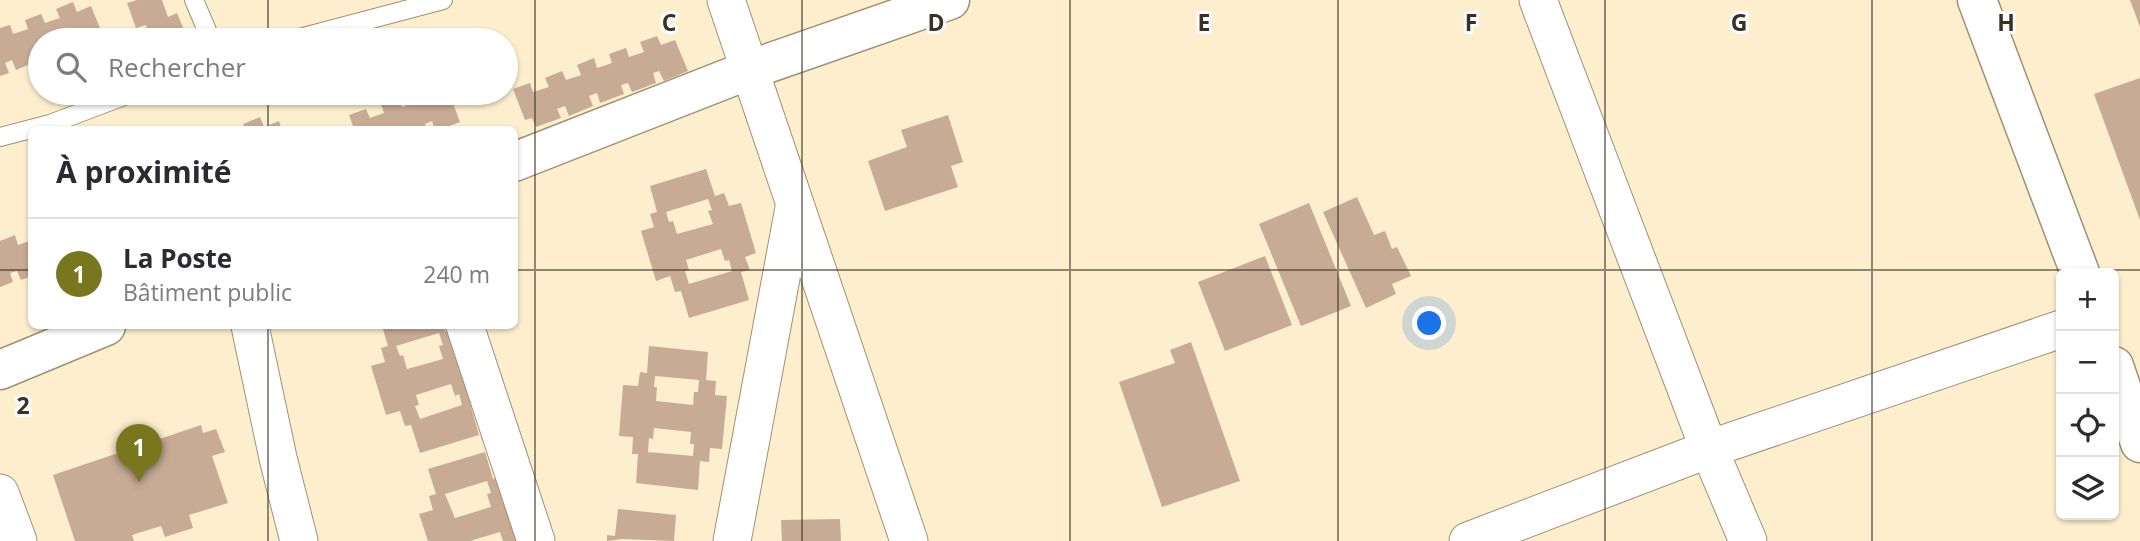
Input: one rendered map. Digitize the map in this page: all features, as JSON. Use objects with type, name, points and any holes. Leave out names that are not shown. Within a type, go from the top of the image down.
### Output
[{"type":"street","points":[[726,0],[909,541]]},
{"type":"street","points":[[1538,0],[1709,449],[1748,541]]},
{"type":"street","points":[[1977,0],[2078,268]]},
{"type":"street","points":[[518,160],[749,70],[942,1]]},
{"type":"street","points":[[732,541],[795,204]]},
{"type":"street","points":[[0,370],[99,329]]},
{"type":"street","points":[[251,329],[299,541]]},
{"type":"street","points":[[465,329],[536,541]]},
{"type":"street","points":[[1468,541],[1709,449],[2056,331]]},
{"type":"street","points":[[2119,381],[2140,443]]},
{"type":"street","points":[[0,493],[18,541]]},
{"type":"lane","points":[[194,0],[206,28]]},
{"type":"lane","points":[[337,28],[443,0]]},
{"type":"lane","points":[[42,126],[100,105]]},
{"type":"lane","points":[[0,137],[28,130]]},
{"type":"building","points":[[137,0],[162,0],[168,17],[177,13],[183,28],[147,28],[146,25],[136,28],[127,3]]},
{"type":"building","points":[[2130,0],[2140,0],[2140,27]]},
{"type":"building","points":[[73,2],[77,12],[91,6],[100,28],[28,29],[25,20],[41,14],[45,23],[60,18],[56,9]]},
{"type":"building","points":[[10,25],[13,34],[28,29],[28,65],[16,70],[12,60],[5,63],[9,73],[0,76],[0,28]]},
{"type":"building","points":[[657,36],[661,45],[675,40],[688,71],[664,81],[659,71],[653,73],[656,83],[632,92],[628,83],[621,85],[624,94],[600,103],[597,93],[589,96],[593,106],[569,116],[565,106],[557,109],[561,118],[536,127],[532,118],[525,120],[518,102],[518,87],[530,83],[533,92],[549,87],[545,78],[562,71],[566,80],[581,75],[577,65],[594,58],[597,68],[612,63],[609,54],[626,48],[629,57],[644,52],[640,42]]},
{"type":"building","points":[[2140,78],[2140,220],[2094,94]]},
{"type":"building","points":[[381,105],[454,105],[460,122],[450,126],[434,126],[432,121],[426,126],[353,126],[349,115],[366,109],[370,118],[384,113]]},
{"type":"building","points":[[948,115],[963,162],[951,166],[958,187],[885,211],[868,161],[907,147],[901,130]]},
{"type":"building","points":[[260,117],[264,126],[244,126],[243,124]]},
{"type":"building","points":[[279,121],[281,126],[266,126]]},
{"type":"building","points":[[706,169],[715,196],[724,193],[729,206],[741,203],[756,253],[745,257],[750,270],[741,272],[749,300],[689,318],[681,291],[675,292],[670,276],[656,281],[641,231],[654,227],[650,214],[657,212],[650,186]],"holes":[[[708,199],[712,210],[708,211],[713,224],[677,234],[673,221],[669,222],[666,212]],[[721,249],[725,261],[729,260],[732,271],[689,284],[685,271],[689,270],[686,260]]]},
{"type":"building","points":[[1357,197],[1374,235],[1385,231],[1392,249],[1397,247],[1411,276],[1392,284],[1396,294],[1366,308],[1323,212]]},
{"type":"building","points":[[1309,203],[1351,306],[1301,326],[1259,224]]},
{"type":"building","points":[[15,235],[18,245],[28,241],[28,277],[21,280],[17,271],[10,273],[13,282],[0,287],[0,241]]},
{"type":"building","points":[[1265,256],[1292,325],[1225,351],[1198,282]]},
{"type":"building","points":[[383,329],[456,329],[479,404],[471,407],[479,435],[420,453],[411,425],[405,426],[400,411],[386,415],[371,366],[385,362],[381,348],[388,346]],"holes":[[[439,333],[443,345],[439,346],[443,359],[407,369],[403,355],[400,356],[396,346]],[[451,384],[455,396],[459,394],[462,405],[420,419],[415,406],[419,405],[416,395]]]},
{"type":"building","points":[[1191,342],[1240,481],[1162,507],[1119,382],[1175,363],[1170,350]]},
{"type":"building","points":[[649,346],[708,352],[706,380],[716,381],[715,395],[727,396],[722,449],[710,448],[709,462],[700,461],[698,490],[636,483],[638,454],[632,454],[633,437],[619,436],[623,385],[638,386],[640,372],[647,373]],"holes":[[[655,376],[699,380],[693,405],[656,401]],[[654,428],[691,432],[693,456],[648,452],[649,438],[653,439]]]},
{"type":"building","points":[[201,425],[203,433],[216,429],[225,452],[212,456],[228,503],[189,515],[193,528],[165,537],[161,526],[132,535],[134,541],[75,541],[53,475]]},
{"type":"building","points":[[485,452],[493,479],[503,476],[524,541],[503,541],[500,532],[470,541],[428,541],[419,514],[433,510],[429,496],[436,494],[428,469]],"holes":[[[487,481],[491,493],[487,494],[491,507],[455,518],[445,494]]]},
{"type":"building","points":[[618,509],[676,515],[674,541],[607,541],[607,535],[615,536]]},
{"type":"building","points":[[840,519],[841,541],[782,541],[781,520]]},
{"type":"place","name":"La Poste","points":[[139,482]]}]
